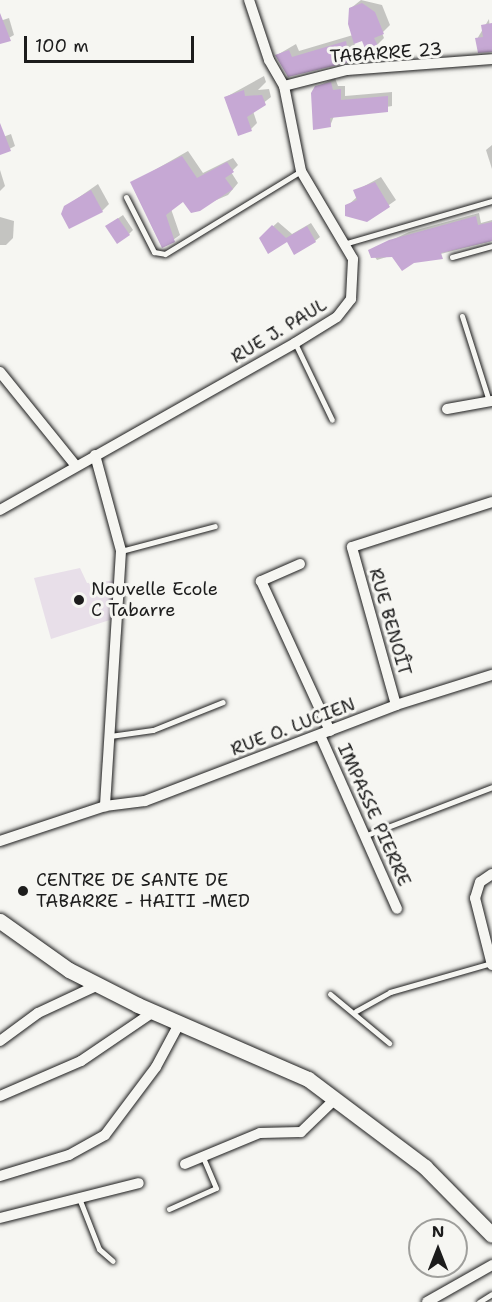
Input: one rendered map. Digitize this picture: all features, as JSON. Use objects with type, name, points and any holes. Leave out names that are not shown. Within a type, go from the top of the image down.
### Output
[{"type":"main road","points":[[0,921],[98,985],[179,1024],[277,1064],[335,1099],[424,1167],[492,1235]]},
{"type":"street","name":"RUE J. PAUL","points":[[0,510],[296,343],[337,317],[351,299],[355,273],[347,243],[301,171],[284,86],[268,60],[249,0]]},
{"type":"street","name":"TABARRE 23","points":[[284,86],[347,70],[492,59]]},
{"type":"street","points":[[0,372],[76,466]]},
{"type":"street","points":[[447,409],[491,401]]},
{"type":"street","points":[[95,455],[121,551],[106,737],[105,806]]},
{"type":"street","name":"RUE BENOÎT","points":[[396,705],[352,547],[492,501]]},
{"type":"street","name":"IMPASSE PIERRE","points":[[300,564],[261,581],[325,733],[364,836],[398,909]]},
{"type":"street","name":"RUE O. LUCIEN","points":[[0,841],[105,806],[145,801],[396,705],[492,675]]},
{"type":"street","points":[[492,874],[480,882],[475,898],[492,964]]},
{"type":"street","points":[[0,1041],[38,1012],[98,985]]},
{"type":"street","points":[[0,1096],[81,1061],[153,1012]]},
{"type":"street","points":[[0,1176],[69,1155],[105,1135],[156,1067],[179,1024]]},
{"type":"street","points":[[185,1164],[260,1133],[301,1132],[335,1099]]},
{"type":"street","points":[[0,1218],[139,1183]]},
{"type":"street","points":[[426,1302],[492,1265]]},
{"type":"lane","points":[[126,197],[154,252],[165,254],[301,171]]},
{"type":"lane","points":[[347,243],[492,201]]},
{"type":"lane","points":[[452,257],[492,246]]},
{"type":"lane","points":[[462,316],[491,401]]},
{"type":"lane","points":[[296,343],[332,420]]},
{"type":"lane","points":[[121,551],[215,526]]},
{"type":"lane","points":[[106,737],[153,730],[223,702]]},
{"type":"lane","points":[[364,836],[492,787]]},
{"type":"lane","points":[[356,1011],[390,992],[492,964]]},
{"type":"lane","points":[[330,994],[356,1011],[389,1043]]},
{"type":"lane","points":[[169,1209],[216,1188],[203,1157]]},
{"type":"lane","points":[[79,1198],[99,1249],[113,1261]]},
{"type":"lane","points":[[479,1302],[492,1294]]},
{"type":"shaded area","name":"Nouvelle Ecole C Tabarre","points":[[80,568],[87,583],[119,580],[119,617],[51,639],[34,578]]},
{"type":"building","points":[[362,3],[375,12],[384,34],[374,38],[378,46],[366,51],[362,41],[354,44],[348,24],[349,8]]},
{"type":"building","points":[[0,13],[11,41],[0,44]]},
{"type":"building","points":[[492,23],[492,52],[478,53],[475,38],[483,37],[481,25]]},
{"type":"building","points":[[346,41],[350,62],[288,77],[275,55],[289,50],[292,57]]},
{"type":"building","points":[[331,82],[333,90],[341,89],[341,100],[388,96],[388,112],[330,118],[331,127],[313,130],[311,93],[315,86]]},
{"type":"building","points":[[244,90],[245,96],[262,95],[266,105],[247,117],[252,131],[238,136],[224,97]]},
{"type":"building","points":[[0,123],[11,151],[0,155]]},
{"type":"building","points":[[182,156],[197,178],[227,162],[234,172],[225,178],[233,189],[200,211],[191,213],[183,202],[166,215],[175,242],[162,248],[130,182]]},
{"type":"building","points":[[375,182],[390,207],[367,222],[345,216],[345,205],[357,200],[353,190]]},
{"type":"building","points":[[91,190],[103,212],[69,229],[61,214],[64,206]]},
{"type":"building","points":[[476,216],[478,225],[492,222],[492,241],[441,253],[443,259],[414,263],[402,271],[392,257],[371,258],[368,250],[389,240]]},
{"type":"building","points":[[118,218],[130,235],[117,244],[105,226]]},
{"type":"building","points":[[272,225],[286,238],[307,226],[316,242],[294,255],[287,242],[268,254],[259,238]]},
{"type":"place","name":"Nouvelle Ecole C Tabarre","points":[[79,600]]},
{"type":"place","name":"CENTRE DE SANTE DE TABARRE - HAITI -MED","points":[[23,891]]}]
